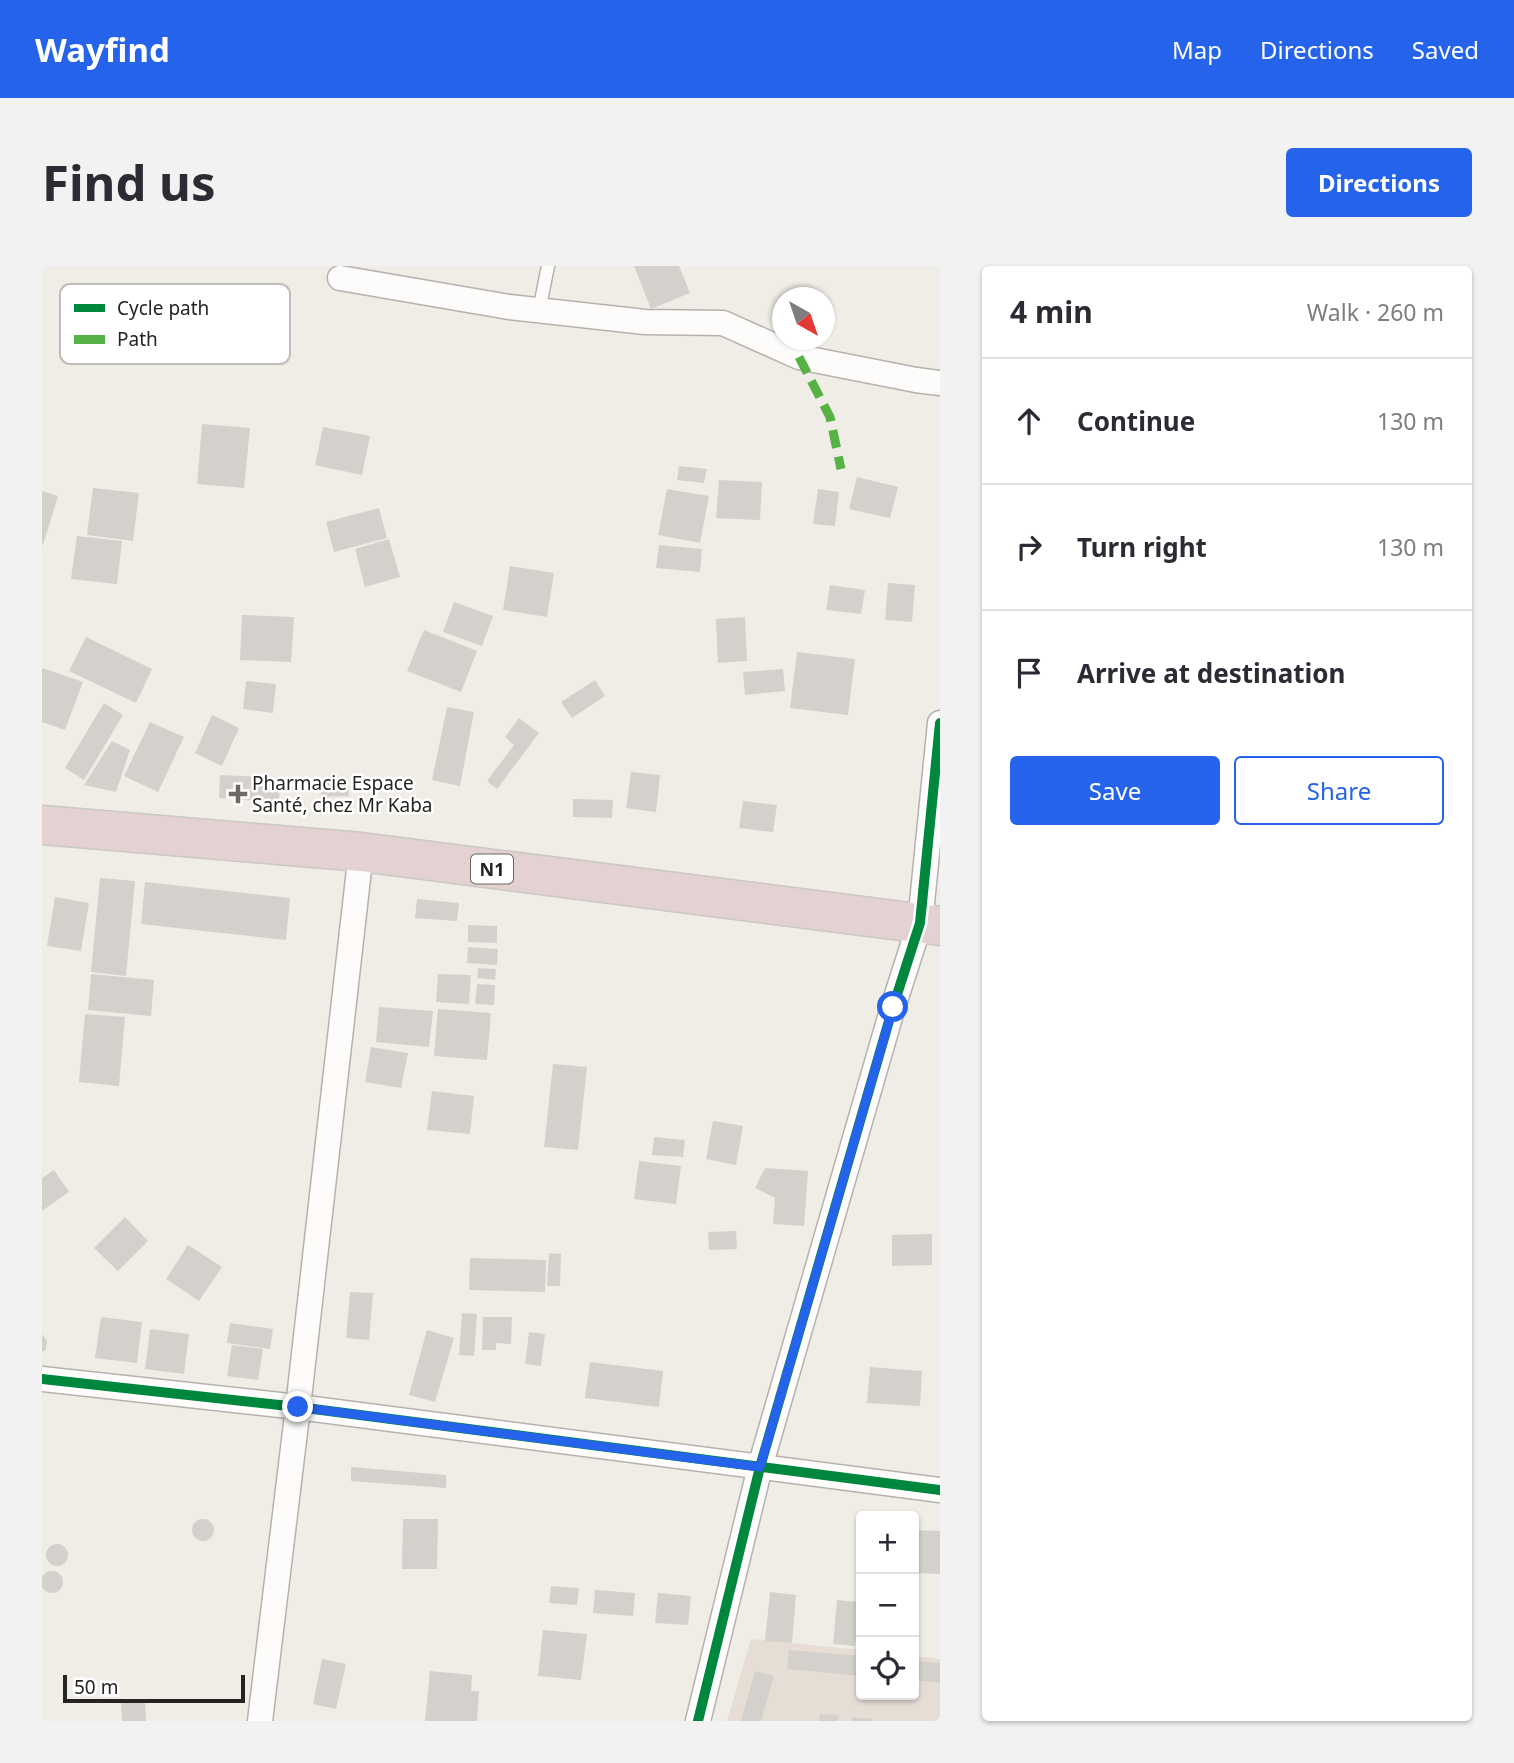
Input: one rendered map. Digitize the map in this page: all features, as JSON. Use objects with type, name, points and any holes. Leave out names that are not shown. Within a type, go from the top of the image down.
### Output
[{"type":"highway","name":"N1","points":[[42,825],[361,852],[930,925]]},
{"type":"street","points":[[340,278],[539,311],[645,323],[723,323],[799,357],[940,383]]},
{"type":"street","points":[[698,1721],[760,1467],[893,1007],[930,925],[940,723]]},
{"type":"street","points":[[260,1721],[361,852]]},
{"type":"street","points":[[42,1379],[298,1407],[940,1490]]},
{"type":"lane","points":[[539,311],[548,266]]},
{"type":"shaded area","points":[[751,1639],[856,1650],[856,1700],[919,1700],[919,1657],[940,1659],[940,1721],[727,1721]]},
{"type":"building","points":[[634,266],[679,266],[690,293],[651,309]]},
{"type":"building","points":[[202,424],[250,428],[244,488],[197,484]]},
{"type":"building","points":[[323,427],[370,436],[362,475],[315,465]]},
{"type":"building","points":[[679,466],[707,469],[704,483],[677,480]]},
{"type":"building","points":[[857,477],[898,487],[890,518],[849,509]]},
{"type":"building","points":[[719,480],[762,482],[760,520],[716,518]]},
{"type":"building","points":[[93,488],[139,493],[133,541],[87,535]]},
{"type":"building","points":[[667,489],[709,496],[700,543],[658,535]]},
{"type":"building","points":[[818,489],[839,492],[835,526],[813,524]]},
{"type":"building","points":[[42,491],[58,496],[43,545],[42,545]]},
{"type":"building","points":[[379,508],[387,538],[334,552],[326,522]]},
{"type":"building","points":[[77,536],[122,541],[117,584],[71,579]]},
{"type":"building","points":[[389,539],[400,577],[365,587],[355,549]]},
{"type":"building","points":[[659,545],[702,549],[700,572],[656,568]]},
{"type":"building","points":[[510,566],[554,573],[547,617],[503,610]]},
{"type":"building","points":[[888,583],[915,585],[912,622],[885,620]]},
{"type":"building","points":[[830,585],[865,590],[861,614],[826,610]]},
{"type":"building","points":[[454,602],[493,616],[482,646],[443,632]]},
{"type":"building","points":[[242,615],[294,617],[291,662],[240,660]]},
{"type":"building","points":[[745,617],[747,661],[718,663],[716,619]]},
{"type":"building","points":[[424,630],[477,651],[461,692],[407,671]]},
{"type":"building","points":[[86,637],[152,669],[136,703],[69,671]]},
{"type":"building","points":[[797,652],[855,659],[848,715],[790,708]]},
{"type":"building","points":[[42,668],[83,682],[65,730],[42,722]]},
{"type":"building","points":[[783,669],[785,691],[745,695],[743,672]]},
{"type":"building","points":[[595,680],[605,696],[572,718],[561,702]]},
{"type":"building","points":[[246,681],[276,684],[273,713],[243,709]]},
{"type":"building","points":[[104,703],[123,715],[84,780],[65,768]]},
{"type":"building","points":[[447,707],[474,712],[460,786],[432,780]]},
{"type":"building","points":[[212,715],[239,728],[222,766],[195,753]]},
{"type":"building","points":[[519,718],[539,733],[497,789],[487,781],[514,745],[505,737]]},
{"type":"building","points":[[150,722],[184,737],[158,792],[124,776]]},
{"type":"building","points":[[112,741],[130,750],[116,792],[84,785]]},
{"type":"building","points":[[631,772],[660,775],[656,812],[626,808]]},
{"type":"building","points":[[220,775],[280,778],[279,802],[219,798]]},
{"type":"building","points":[[320,782],[348,782],[349,796],[321,797]]},
{"type":"building","points":[[573,799],[613,800],[612,818],[573,817]]},
{"type":"building","points":[[743,801],[777,805],[773,832],[739,828]]},
{"type":"building","points":[[100,878],[135,881],[126,976],[91,972]]},
{"type":"building","points":[[145,882],[290,898],[286,940],[141,924]]},
{"type":"building","points":[[55,897],[89,903],[81,951],[47,946]]},
{"type":"building","points":[[417,899],[459,903],[457,921],[415,918]]},
{"type":"building","points":[[468,925],[497,926],[497,943],[468,942]]},
{"type":"building","points":[[468,947],[498,949],[497,965],[467,963]]},
{"type":"building","points":[[478,968],[496,969],[495,980],[477,978]]},
{"type":"building","points":[[91,974],[154,980],[151,1016],[88,1010]]},
{"type":"building","points":[[438,974],[471,975],[469,1004],[436,1002]]},
{"type":"building","points":[[477,984],[495,985],[494,1005],[475,1004]]},
{"type":"building","points":[[379,1007],[433,1011],[429,1047],[376,1042]]},
{"type":"building","points":[[438,1009],[491,1013],[487,1060],[434,1056]]},
{"type":"building","points":[[85,1014],[125,1017],[119,1086],[79,1082]]},
{"type":"building","points":[[371,1047],[408,1053],[401,1088],[365,1082]]},
{"type":"building","points":[[553,1064],[587,1067],[578,1150],[544,1147]]},
{"type":"building","points":[[432,1091],[474,1096],[470,1134],[427,1130]]},
{"type":"building","points":[[713,1121],[743,1126],[736,1165],[706,1159]]},
{"type":"building","points":[[654,1137],[685,1140],[683,1157],[652,1155]]},
{"type":"building","points":[[639,1161],[681,1166],[676,1204],[634,1199]]},
{"type":"building","points":[[765,1168],[808,1171],[804,1226],[773,1224],[775,1198],[755,1188]]},
{"type":"building","points":[[54,1170],[69,1192],[42,1211],[42,1178]]},
{"type":"building","points":[[125,1217],[148,1241],[118,1271],[94,1248]]},
{"type":"building","points":[[736,1231],[737,1249],[709,1250],[708,1232]]},
{"type":"building","points":[[932,1234],[932,1265],[892,1266],[892,1235]]},
{"type":"building","points":[[188,1245],[222,1267],[199,1301],[166,1279]]},
{"type":"building","points":[[549,1253],[561,1254],[560,1286],[547,1286]]},
{"type":"building","points":[[470,1258],[546,1260],[545,1292],[469,1290]]},
{"type":"building","points":[[350,1292],[373,1293],[369,1340],[346,1338]]},
{"type":"building","points":[[462,1313],[477,1314],[474,1356],[459,1355]]},
{"type":"building","points":[[101,1317],[142,1322],[137,1363],[95,1358]]},
{"type":"building","points":[[483,1317],[512,1317],[511,1344],[496,1343],[496,1350],[482,1350]]},
{"type":"building","points":[[230,1323],[273,1329],[270,1349],[227,1343]]},
{"type":"building","points":[[150,1329],[189,1334],[184,1374],[145,1369]]},
{"type":"building","points":[[427,1330],[454,1338],[435,1402],[409,1395]]},
{"type":"building","points":[[529,1332],[545,1334],[541,1366],[525,1364]]},
{"type":"building","points":[[42,1334],[47,1341],[46,1350],[42,1352]]},
{"type":"building","points":[[232,1345],[263,1349],[258,1380],[227,1376]]},
{"type":"building","points":[[590,1362],[663,1371],[659,1407],[585,1398]]},
{"type":"building","points":[[870,1367],[922,1371],[920,1406],[867,1403]]},
{"type":"building","points":[[351,1467],[446,1475],[446,1488],[351,1481]]},
{"type":"building","points":[[203,1519],[211,1522],[214,1530],[211,1538],[203,1541],[195,1538],[192,1530],[195,1522]]},
{"type":"building","points":[[403,1519],[438,1519],[437,1569],[402,1569]]},
{"type":"building","points":[[919,1530],[940,1531],[940,1574],[919,1573]]},
{"type":"building","points":[[57,1544],[65,1547],[68,1555],[65,1563],[57,1566],[49,1563],[46,1555],[49,1547]]},
{"type":"building","points":[[52,1571],[62,1578],[63,1582],[56,1592],[52,1593],[42,1586],[41,1582],[48,1572]]},
{"type":"building","points":[[551,1586],[579,1588],[577,1605],[549,1603]]},
{"type":"building","points":[[595,1590],[635,1593],[633,1616],[593,1613]]},
{"type":"building","points":[[770,1592],[796,1595],[792,1643],[765,1641]]},
{"type":"building","points":[[658,1593],[691,1596],[688,1625],[655,1623]]},
{"type":"building","points":[[837,1600],[856,1602],[855,1646],[833,1644]]},
{"type":"building","points":[[543,1630],[587,1634],[581,1680],[538,1676]]},
{"type":"building","points":[[789,1650],[856,1656],[856,1676],[787,1669]]},
{"type":"building","points":[[322,1659],[346,1664],[336,1709],[313,1704]]},
{"type":"building","points":[[919,1661],[940,1663],[940,1683],[919,1681]]},
{"type":"building","points":[[430,1671],[472,1675],[471,1691],[479,1691],[477,1721],[425,1721]]},
{"type":"building","points":[[755,1671],[774,1676],[761,1721],[741,1721]]},
{"type":"building","points":[[145,1701],[146,1721],[122,1721],[121,1702]]},
{"type":"building","points":[[820,1714],[838,1715],[837,1721],[819,1721]]},
{"type":"building","points":[[852,1717],[872,1719],[872,1721],[852,1721]]},
{"type":"marked path","points":[[799,357],[830,417],[841,469]]},
{"type":"cycle path","points":[[698,1721],[760,1467],[893,1007],[920,923],[940,723]]},
{"type":"cycle path","points":[[42,1379],[298,1407],[940,1490]]},
{"type":"place","name":"Pharmacie Espace Santé, chez Mr Kaba","points":[[238,794]]},
{"type":"route","points":[[298,1407],[760,1467],[893,1007]]}]
